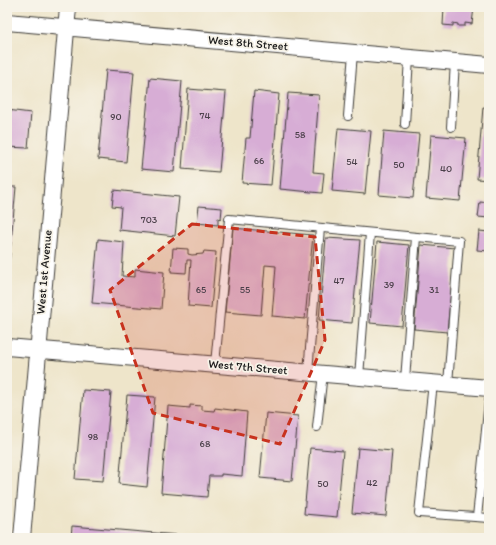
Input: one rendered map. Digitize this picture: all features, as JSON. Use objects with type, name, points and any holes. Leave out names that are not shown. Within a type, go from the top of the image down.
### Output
[{"type":"street","name":"West 1st Avenue","points":[[22,538],[68,7]]},
{"type":"street","name":"West 8th Street","points":[[7,22],[489,65]]},
{"type":"street","name":"West 7th Street","points":[[7,347],[489,388]]},
{"type":"lane","points":[[348,116],[353,53]]},
{"type":"lane","points":[[404,124],[409,58]]},
{"type":"lane","points":[[451,127],[455,62]]},
{"type":"lane","points":[[215,364],[229,219],[459,241],[441,383],[419,514],[489,518]]},
{"type":"lane","points":[[317,427],[315,373],[320,228]]},
{"type":"lane","points":[[359,377],[370,233]]},
{"type":"lane","points":[[405,380],[416,237]]},
{"type":"lane","points":[[477,517],[489,401]]},
{"type":"highlighted area","points":[[192,224],[315,237],[325,340],[280,444],[153,413],[110,290]]},
{"type":"building","points":[[444,7],[474,7],[472,24],[465,23],[465,26],[458,26],[458,24],[453,23],[453,26],[443,25]]},
{"type":"building","points":[[106,70],[134,72],[126,162],[98,159]]},
{"type":"building","points":[[150,78],[182,81],[174,172],[141,169]]},
{"type":"building","points":[[188,89],[226,92],[219,172],[182,169]]},
{"type":"building","points":[[254,91],[279,94],[271,185],[242,183],[246,138],[250,138]]},
{"type":"building","points":[[288,93],[319,95],[313,172],[324,173],[322,193],[280,189]]},
{"type":"building","points":[[483,107],[489,108],[489,180],[477,179]]},
{"type":"building","points":[[7,110],[31,113],[28,148],[7,147]]},
{"type":"building","points":[[338,128],[371,131],[365,194],[332,191]]},
{"type":"building","points":[[384,131],[419,134],[413,198],[379,195]]},
{"type":"building","points":[[431,135],[466,138],[460,201],[426,198]]},
{"type":"building","points":[[7,187],[16,187],[8,276],[7,276]]},
{"type":"building","points":[[114,190],[179,197],[175,236],[119,230],[121,207],[112,206]]},
{"type":"building","points":[[480,202],[489,203],[489,218],[478,217]]},
{"type":"building","points":[[199,206],[222,208],[221,219],[218,218],[218,225],[197,223]]},
{"type":"building","points":[[233,228],[313,235],[305,319],[272,316],[276,266],[265,265],[261,315],[225,312]]},
{"type":"building","points":[[479,231],[489,232],[489,251],[477,250]]},
{"type":"building","points":[[326,238],[360,240],[352,323],[319,320]]},
{"type":"building","points":[[98,239],[124,242],[122,276],[135,277],[135,269],[164,272],[161,309],[92,303]]},
{"type":"building","points":[[377,242],[409,245],[402,326],[370,323]]},
{"type":"building","points":[[421,245],[455,248],[447,332],[414,329]]},
{"type":"building","points":[[173,248],[188,249],[188,254],[192,255],[203,254],[204,251],[216,252],[211,308],[188,306],[191,260],[187,260],[186,273],[171,272]]},
{"type":"building","points":[[83,390],[111,392],[103,481],[75,479]]},
{"type":"building","points":[[127,395],[155,397],[147,487],[119,484]]},
{"type":"building","points":[[190,405],[202,406],[202,410],[214,411],[215,408],[247,412],[242,476],[221,474],[221,476],[209,476],[207,497],[161,493],[168,406],[190,408]]},
{"type":"building","points":[[266,413],[298,416],[292,481],[260,478]]},
{"type":"building","points":[[310,448],[343,451],[337,517],[304,514]]},
{"type":"building","points":[[358,448],[392,451],[386,516],[352,513]]},
{"type":"building","points":[[72,526],[190,536],[190,538],[71,538]]}]
